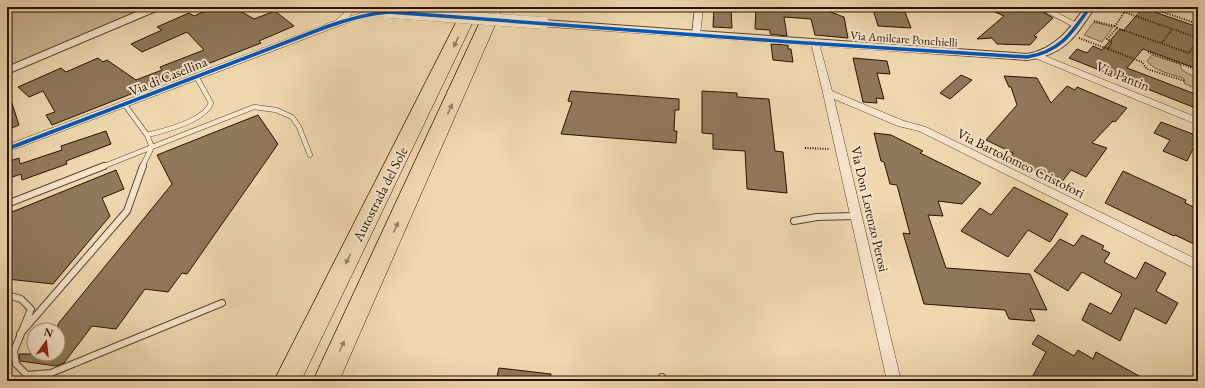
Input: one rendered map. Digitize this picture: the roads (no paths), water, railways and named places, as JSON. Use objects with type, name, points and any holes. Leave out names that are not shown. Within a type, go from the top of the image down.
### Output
[{"type":"highway","name":"Autostrada del Sole","points":[[287,381],[472,7]]},
{"type":"highway","name":"Autostrada del Sole","points":[[326,381],[495,7]]},
{"type":"street","points":[[7,71],[157,7]]},
{"type":"street","points":[[338,23],[348,13],[347,7]]},
{"type":"street","points":[[369,7],[388,12]]},
{"type":"street","points":[[696,35],[699,7]]},
{"type":"street","points":[[1040,7],[1076,25]]},
{"type":"street","points":[[1188,7],[1198,10]]},
{"type":"street","name":"Via di Casellina","points":[[7,149],[125,105],[196,76],[338,23],[373,12],[696,35]]},
{"type":"street","name":"Via Amilcare Ponchielli","points":[[696,35],[1022,57],[1038,56],[1057,48],[1076,25],[1091,15]]},
{"type":"street","name":"Via Don Lorenzo Perosi","points":[[815,43],[894,381]]},
{"type":"street","name":"Via Pantin","points":[[1038,56],[1198,122]]},
{"type":"street","name":"Via Bartolomeo Cristofori","points":[[828,94],[902,124],[922,129],[1198,265]]},
{"type":"lane","points":[[147,135],[159,133],[205,114],[211,108],[211,102],[196,76]]},
{"type":"lane","points":[[20,334],[126,211],[142,168],[152,147],[147,135],[125,105]]},
{"type":"lane","points":[[7,204],[254,107],[264,108],[285,114],[295,119],[310,155]]},
{"type":"lane","points":[[794,221],[817,217],[856,216]]},
{"type":"lane","points":[[7,295],[21,299],[31,309],[14,351],[16,364],[27,375],[51,373],[222,304]]}]
